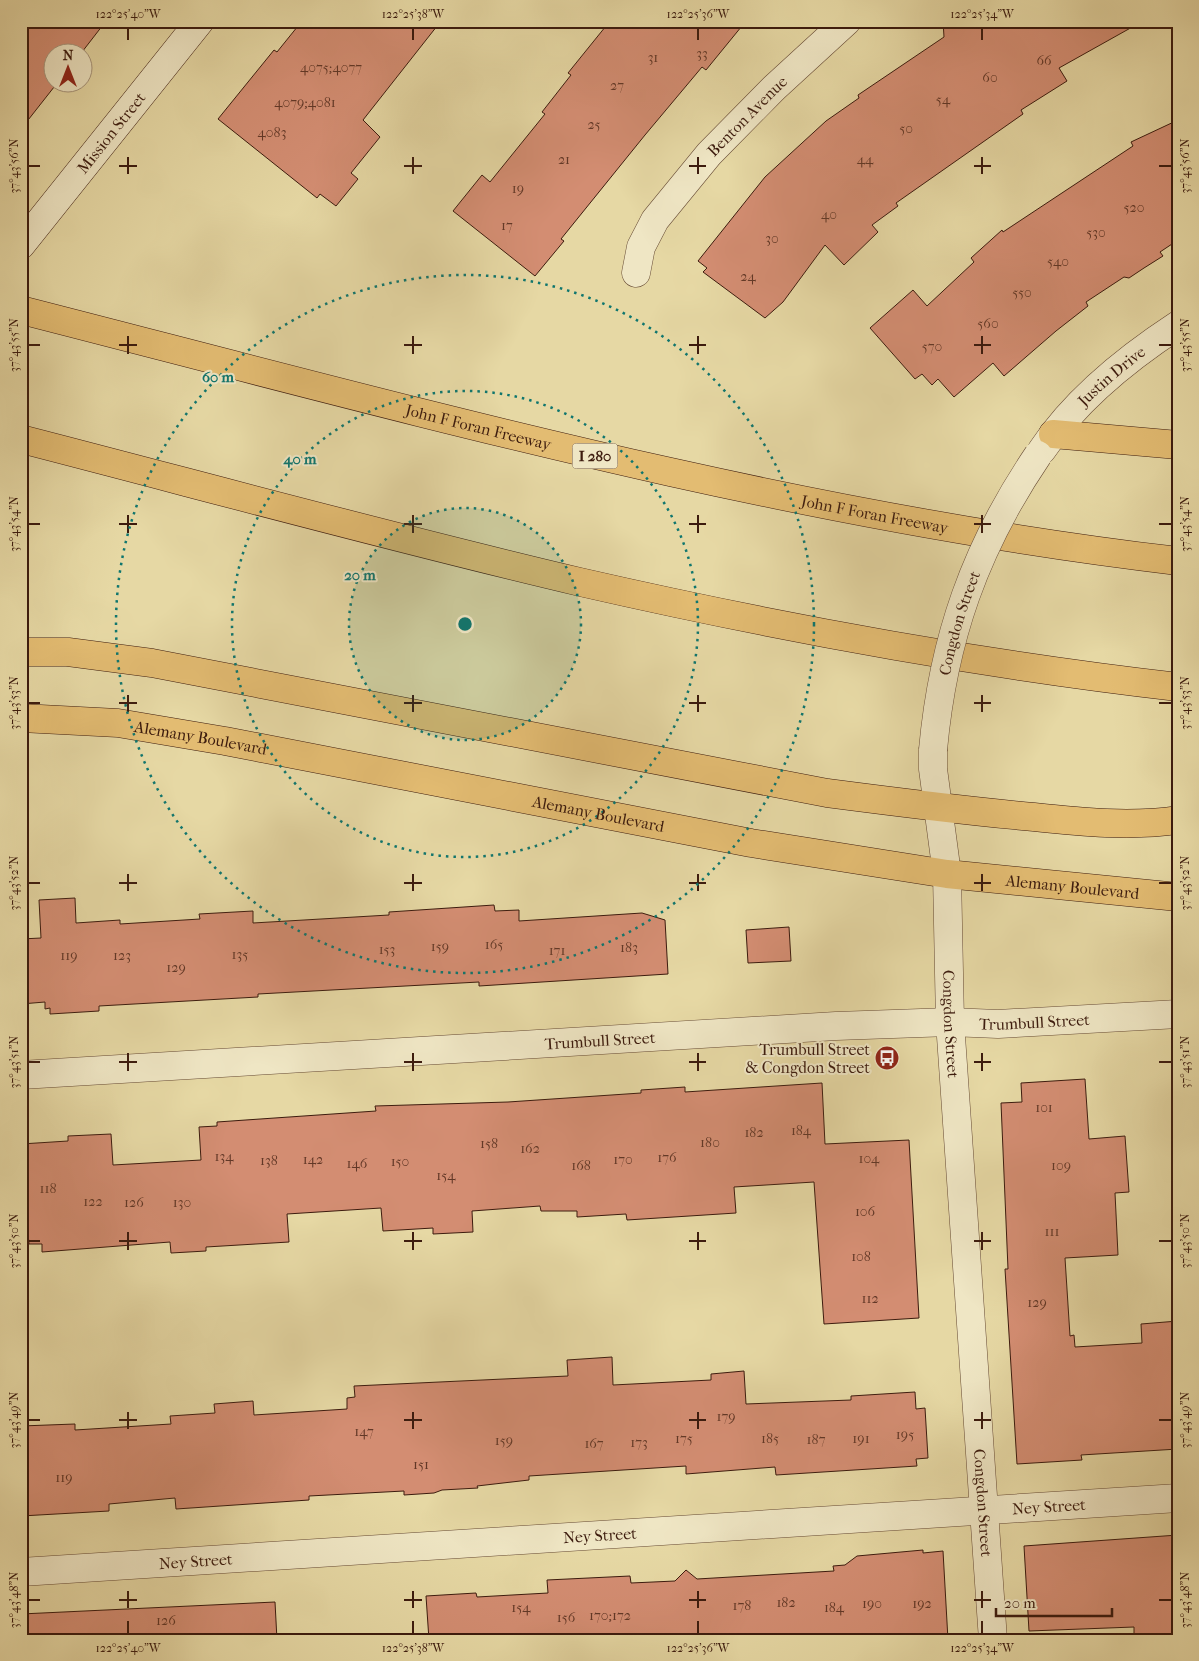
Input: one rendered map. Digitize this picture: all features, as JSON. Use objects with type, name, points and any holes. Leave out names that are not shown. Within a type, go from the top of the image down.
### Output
[{"type":"main road","name":"John F Foran Freeway","points":[[21,310],[562,448],[718,484],[974,532],[1178,561]]},
{"type":"main road","points":[[21,438],[496,561],[657,599],[911,648],[1076,674],[1178,687]]},
{"type":"main road","points":[[1045,445],[1178,445]]},
{"type":"main road","points":[[21,652],[68,652],[152,663],[745,779],[939,808],[1094,823],[1158,823],[1178,820]]},
{"type":"main road","name":"Alemany Boulevard","points":[[21,718],[118,723],[216,740],[751,843],[946,874],[1178,897]]},
{"type":"street","name":"Mission Street","points":[[21,245],[200,21]]},
{"type":"street","name":"Benton Avenue","points":[[636,273],[641,247],[655,220],[709,154],[774,88],[847,21]]},
{"type":"street","name":"Justin Drive","points":[[1045,445],[1095,389],[1178,325]]},
{"type":"street","name":"Congdon Street","points":[[993,1640],[950,1022],[946,874],[933,768],[933,750],[946,658],[964,595],[1001,513],[1045,445]]},
{"type":"street","name":"Trumbull Street","points":[[21,1075],[628,1037],[950,1022],[998,1024],[1178,1014]]},
{"type":"street","name":"Ney Street","points":[[21,1572],[1178,1498]]},
{"type":"building","points":[[21,21],[106,21],[90,42],[42,42],[42,92],[50,92],[21,129]]},
{"type":"building","points":[[302,21],[441,21],[363,120],[380,137],[351,173],[358,179],[336,206],[320,194],[317,198],[218,119],[274,50],[277,52]]},
{"type":"building","points":[[610,21],[746,21],[706,70],[702,67],[645,135],[561,239],[564,241],[535,276],[453,211],[482,175],[490,182],[545,114],[542,112],[571,75],[568,73]]},
{"type":"building","points":[[943,21],[1143,21],[1059,68],[1067,81],[1021,110],[1023,114],[896,203],[898,206],[872,225],[878,232],[844,265],[825,245],[783,302],[765,318],[703,272],[707,268],[698,261],[765,177],[826,121],[859,98],[858,95],[944,37]]},
{"type":"building","points":[[1178,120],[1178,240],[1160,252],[1163,256],[1129,278],[1124,277],[1086,302],[1088,306],[1004,376],[993,363],[954,397],[938,379],[932,385],[922,374],[915,379],[870,328],[913,290],[927,306],[974,262],[971,258],[1002,230],[1003,232],[1133,146],[1131,142]]},
{"type":"building","points":[[75,898],[76,923],[120,920],[120,924],[200,919],[199,914],[253,911],[253,923],[389,915],[389,912],[494,905],[495,911],[519,910],[519,921],[642,913],[665,920],[668,974],[479,986],[479,982],[258,994],[258,997],[99,1006],[99,1011],[50,1014],[50,1008],[45,1009],[45,1002],[21,1004],[21,939],[41,938],[39,900]]},
{"type":"building","points":[[789,927],[791,961],[748,963],[746,930]]},
{"type":"building","points":[[1085,1079],[1089,1139],[1125,1136],[1129,1192],[1115,1193],[1118,1255],[1065,1258],[1070,1336],[1074,1335],[1075,1347],[1142,1343],[1141,1324],[1178,1321],[1178,1449],[1081,1455],[1082,1460],[1017,1464],[1005,1269],[1008,1269],[1001,1103],[1022,1102],[1021,1083]]},
{"type":"building","points":[[822,1083],[825,1144],[909,1140],[919,1318],[824,1324],[814,1182],[734,1187],[736,1213],[627,1220],[626,1214],[577,1217],[577,1211],[541,1211],[540,1206],[472,1211],[473,1232],[433,1234],[433,1228],[383,1231],[381,1208],[287,1214],[289,1242],[206,1247],[206,1251],[171,1253],[170,1242],[42,1252],[42,1244],[29,1244],[26,1212],[21,1212],[21,1144],[68,1141],[68,1136],[111,1134],[113,1165],[201,1160],[199,1127],[217,1126],[217,1122],[376,1111],[375,1106],[508,1102],[641,1093],[641,1090],[685,1087],[685,1092]]},
{"type":"building","points":[[612,1357],[613,1385],[711,1380],[711,1374],[744,1371],[746,1404],[851,1400],[851,1396],[915,1392],[916,1409],[925,1408],[928,1458],[916,1459],[917,1466],[776,1475],[775,1467],[686,1474],[686,1466],[529,1476],[529,1480],[477,1486],[478,1488],[442,1490],[434,1493],[404,1495],[404,1491],[309,1496],[309,1500],[176,1509],[175,1498],[109,1504],[109,1511],[21,1516],[21,1426],[75,1424],[75,1430],[171,1424],[170,1416],[215,1413],[214,1404],[253,1401],[254,1415],[347,1409],[347,1398],[355,1397],[354,1386],[568,1376],[567,1360]]},
{"type":"building","points":[[1178,1535],[1178,1640],[1134,1640],[1134,1627],[1029,1631],[1024,1546]]},
{"type":"building","points":[[923,1550],[923,1553],[943,1551],[948,1640],[429,1640],[426,1596],[476,1593],[477,1597],[548,1593],[547,1580],[630,1576],[631,1583],[675,1581],[686,1570],[697,1579],[834,1571],[833,1566],[845,1565],[857,1556]]},
{"type":"building","points":[[275,1602],[277,1640],[21,1640],[21,1614]]},
{"type":"place","name":"Trumbull Street & Congdon Street","points":[[887,1058]]}]
